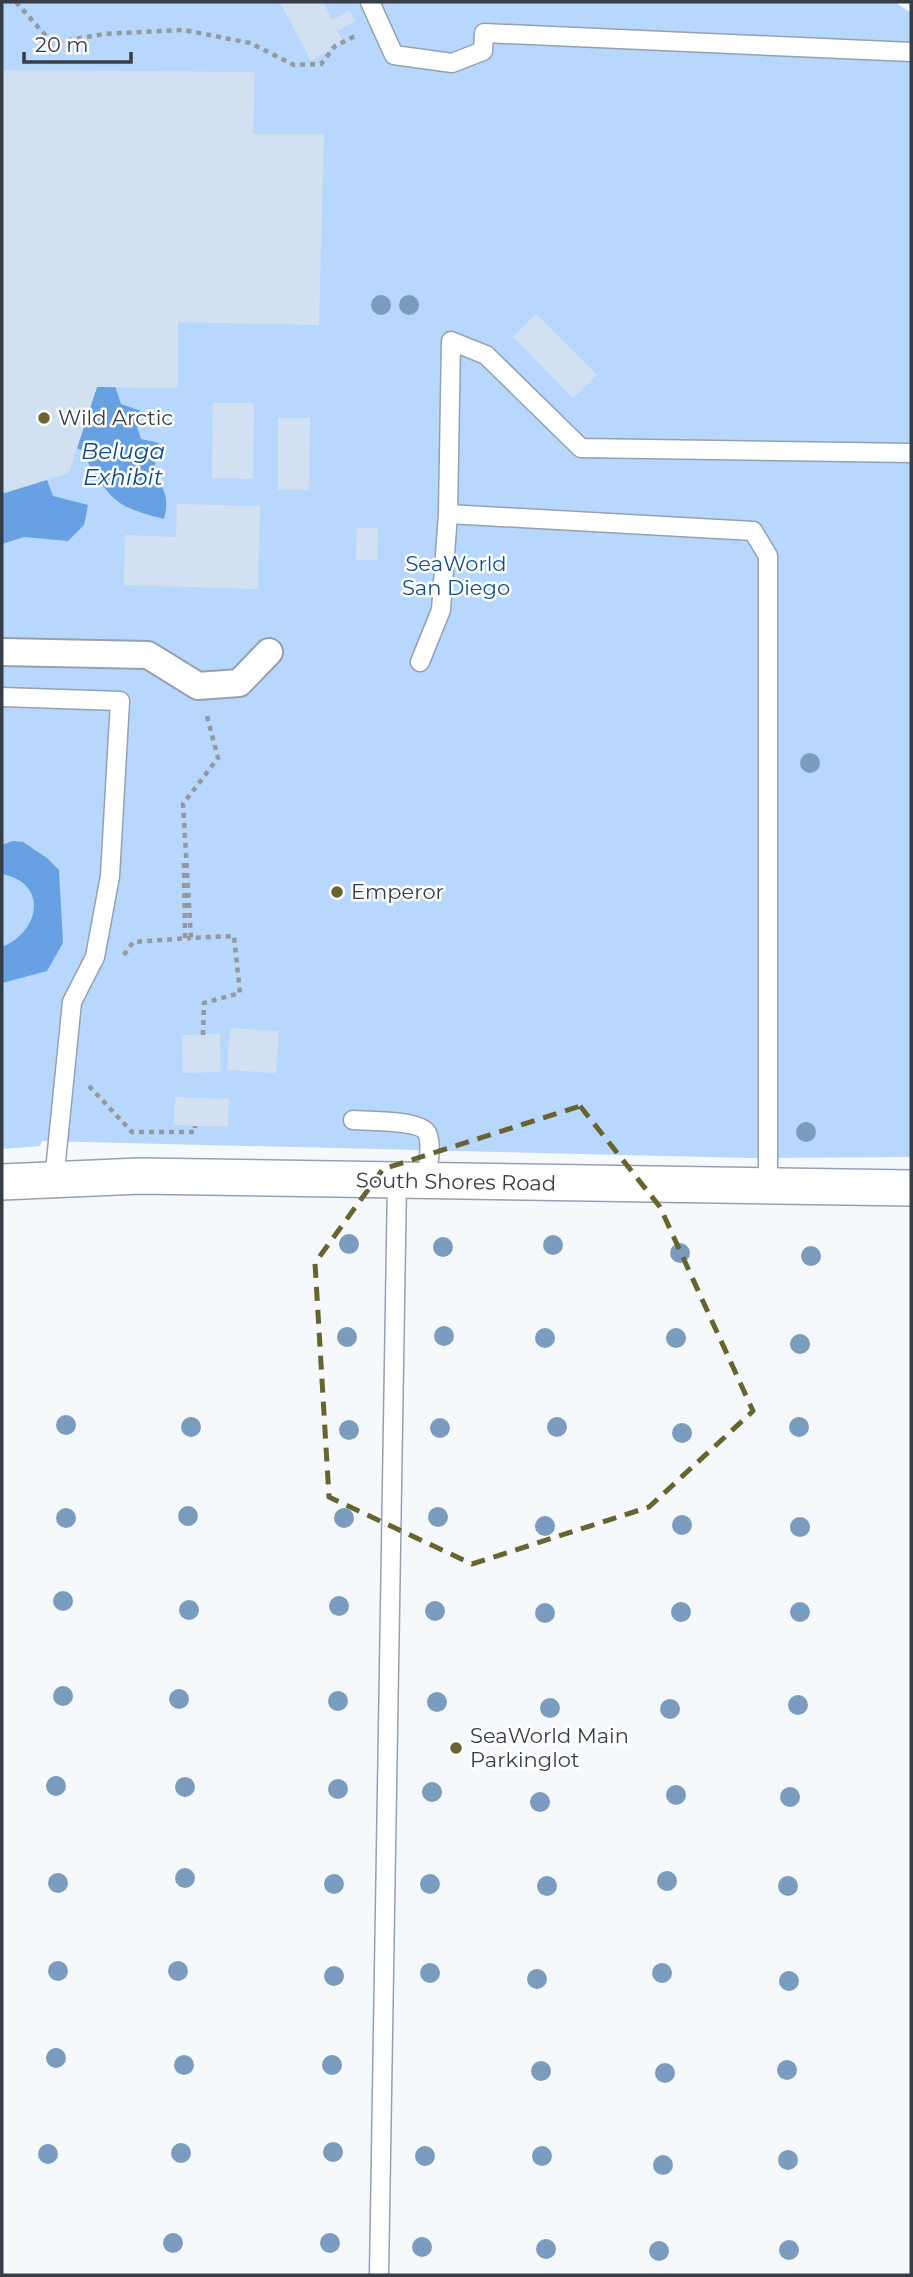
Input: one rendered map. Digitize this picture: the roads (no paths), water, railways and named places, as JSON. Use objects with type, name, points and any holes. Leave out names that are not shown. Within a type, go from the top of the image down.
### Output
[{"type":"street","points":[[2,652],[148,655],[198,686],[239,683],[269,652]]},
{"type":"street","name":"South Shores Road","points":[[2,1182],[140,1176],[911,1188]]},
{"type":"lane","points":[[370,2],[394,55],[452,63],[483,51],[484,33],[911,52]]},
{"type":"lane","points":[[420,662],[441,610],[448,514],[451,341],[486,355],[581,448],[911,453]]},
{"type":"lane","points":[[448,514],[753,531],[768,556],[768,1187]]},
{"type":"lane","points":[[2,697],[120,701],[110,876],[95,957],[72,1002],[54,1181]]},
{"type":"lane","points":[[353,1120],[410,1124],[423,1128],[428,1135],[412,1182],[379,2275]]},
{"type":"water","name":"Beluga Exhibit","points":[[115,386],[121,404],[144,412],[136,423],[141,439],[159,443],[153,475],[165,495],[164,519],[136,511],[118,502],[88,463],[91,453],[76,448],[97,387]]},
{"type":"water","points":[[47,480],[53,496],[88,505],[84,525],[68,541],[24,537],[2,544],[2,494]]},
{"type":"water","points":[[12,841],[23,842],[47,858],[59,870],[63,943],[47,971],[2,983],[2,947],[25,931],[34,908],[33,897],[27,887],[17,879],[2,874],[2,845]]},
{"type":"place","name":"Wild Arctic","points":[[44,418]]},
{"type":"place","name":"Emperor","points":[[337,892]]},
{"type":"place","name":"SeaWorld Main Parkinglot","points":[[456,1748]]},
{"type":"park label","name":"SeaWorld San Diego","points":[[456,576]]}]
